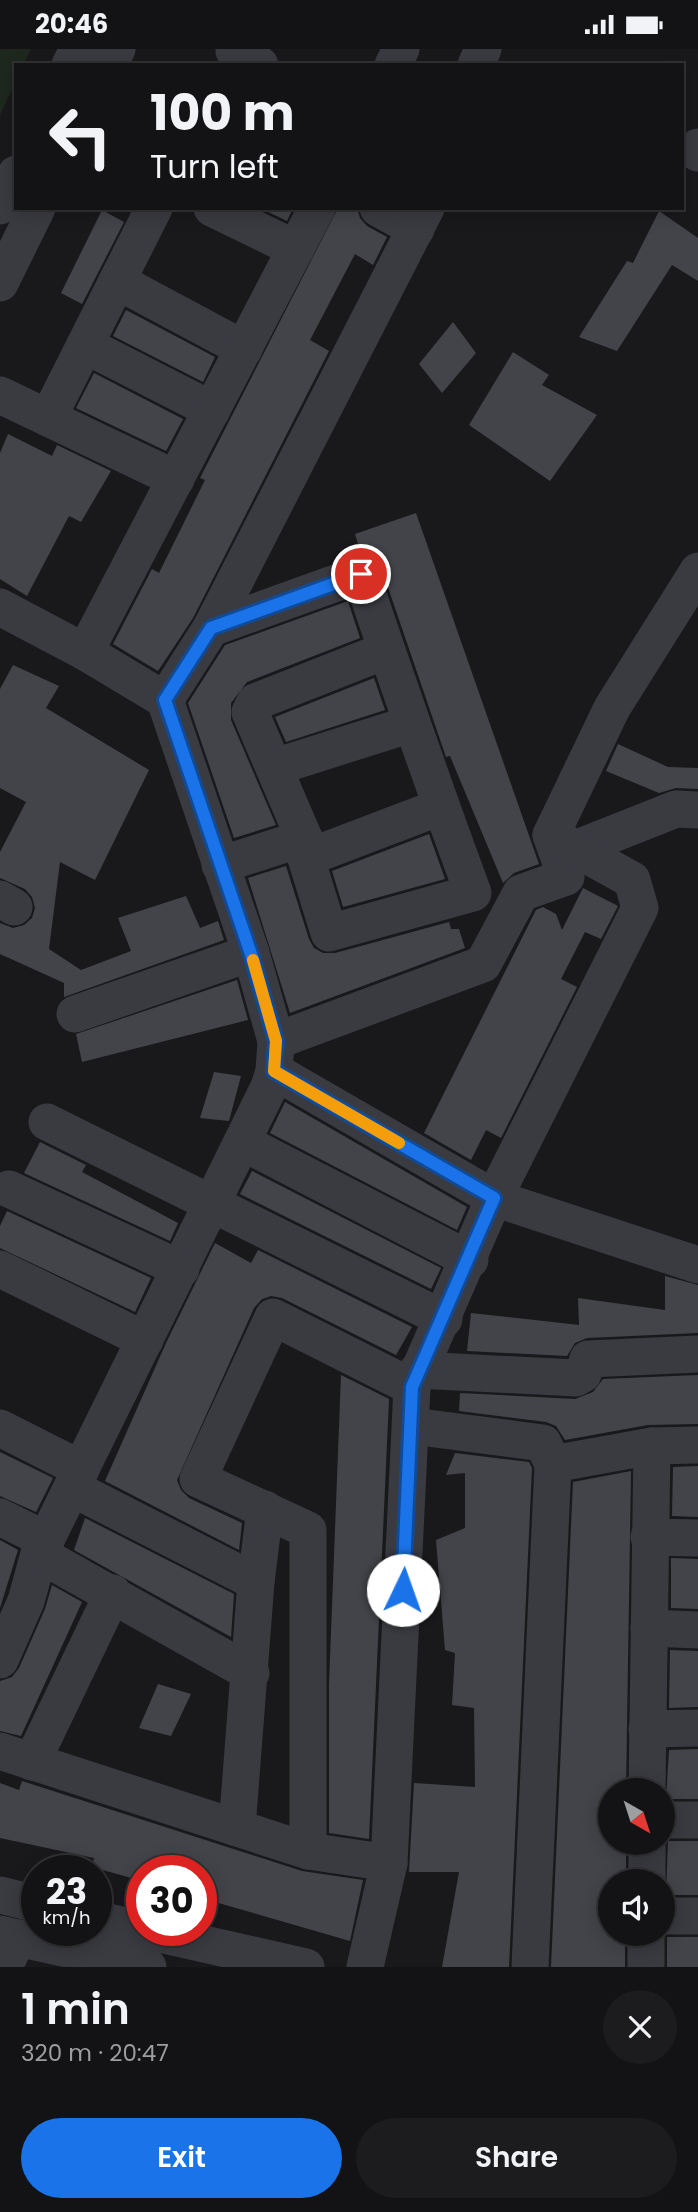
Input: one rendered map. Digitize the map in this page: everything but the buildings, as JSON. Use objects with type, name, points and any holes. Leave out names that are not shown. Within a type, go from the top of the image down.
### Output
[{"type":"street","points":[[698,147],[695,151],[698,153]]},
{"type":"street","points":[[0,206],[14,178]]},
{"type":"street","points":[[0,283],[36,210]]},
{"type":"street","points":[[48,418],[153,210]]},
{"type":"street","points":[[216,210],[296,249]]},
{"type":"street","points":[[85,652],[316,210]]},
{"type":"street","points":[[165,700],[211,628],[421,218],[387,210]]},
{"type":"street","points":[[117,281],[244,349]]},
{"type":"street","points":[[85,345],[212,410]]},
{"type":"street","points":[[0,395],[176,479]]},
{"type":"street","points":[[275,1056],[483,964],[521,893],[566,877],[563,842],[612,708],[698,571]]},
{"type":"street","points":[[211,628],[361,574],[387,650],[411,724],[440,807],[473,893],[329,933],[305,848],[275,767],[250,712],[255,702],[387,650]]},
{"type":"street","points":[[0,607],[85,652],[165,700],[251,954],[275,1056],[242,1142],[181,1269],[42,1547],[13,1595],[0,1660]]},
{"type":"street","points":[[275,767],[411,724]]},
{"type":"street","points":[[220,865],[305,848],[440,807]]},
{"type":"street","points":[[563,842],[676,809],[698,810]]},
{"type":"street","points":[[365,1967],[389,1863],[415,1378],[428,1343],[444,1319],[494,1198],[640,908],[632,880],[563,842]]},
{"type":"street","points":[[75,1014],[251,954]]},
{"type":"street","points":[[275,1056],[494,1198],[698,1265]]},
{"type":"street","points":[[47,1122],[444,1319]]},
{"type":"street","points":[[242,1142],[470,1259]]},
{"type":"street","points":[[9,1189],[181,1269]]},
{"type":"street","points":[[0,1269],[145,1340]]},
{"type":"street","points":[[308,1851],[308,1530],[198,1479],[273,1317],[415,1378],[576,1378],[583,1374],[588,1359],[698,1354]]},
{"type":"street","points":[[412,1426],[543,1443],[553,1464],[530,1967]]},
{"type":"street","points":[[0,1428],[76,1478],[256,1582]]},
{"type":"street","points":[[553,1464],[652,1446],[698,1445]]},
{"type":"street","points":[[647,1778],[652,1446]]},
{"type":"street","points":[[237,1828],[256,1582],[265,1509]]},
{"type":"street","points":[[0,1517],[113,1593],[251,1673]]},
{"type":"street","points":[[649,1537],[698,1538]]},
{"type":"street","points":[[113,1593],[16,1756],[308,1851],[389,1863]]},
{"type":"street","points":[[649,1628],[698,1630]]},
{"type":"street","points":[[648,1729],[698,1728]]},
{"type":"street","points":[[676,1820],[698,1820]]},
{"type":"street","points":[[0,1895],[21,1900]]},
{"type":"street","points":[[675,1916],[698,1916]]},
{"type":"street","points":[[213,1946],[306,1967]]},
{"type":"street","points":[[646,1946],[646,1967]]},
{"type":"street","points":[[7,1947],[148,1967]]},
{"type":"green space","points":[[0,49],[31,49],[24,63],[14,63],[14,85],[0,115]]},
{"type":"slow traffic","points":[[253,960],[276,1041],[274,1071],[399,1143]]},
{"type":"route","points":[[361,574],[211,628],[165,700],[251,954],[276,1041],[274,1071],[494,1198],[444,1319],[428,1343],[412,1387],[403,1590]]}]
